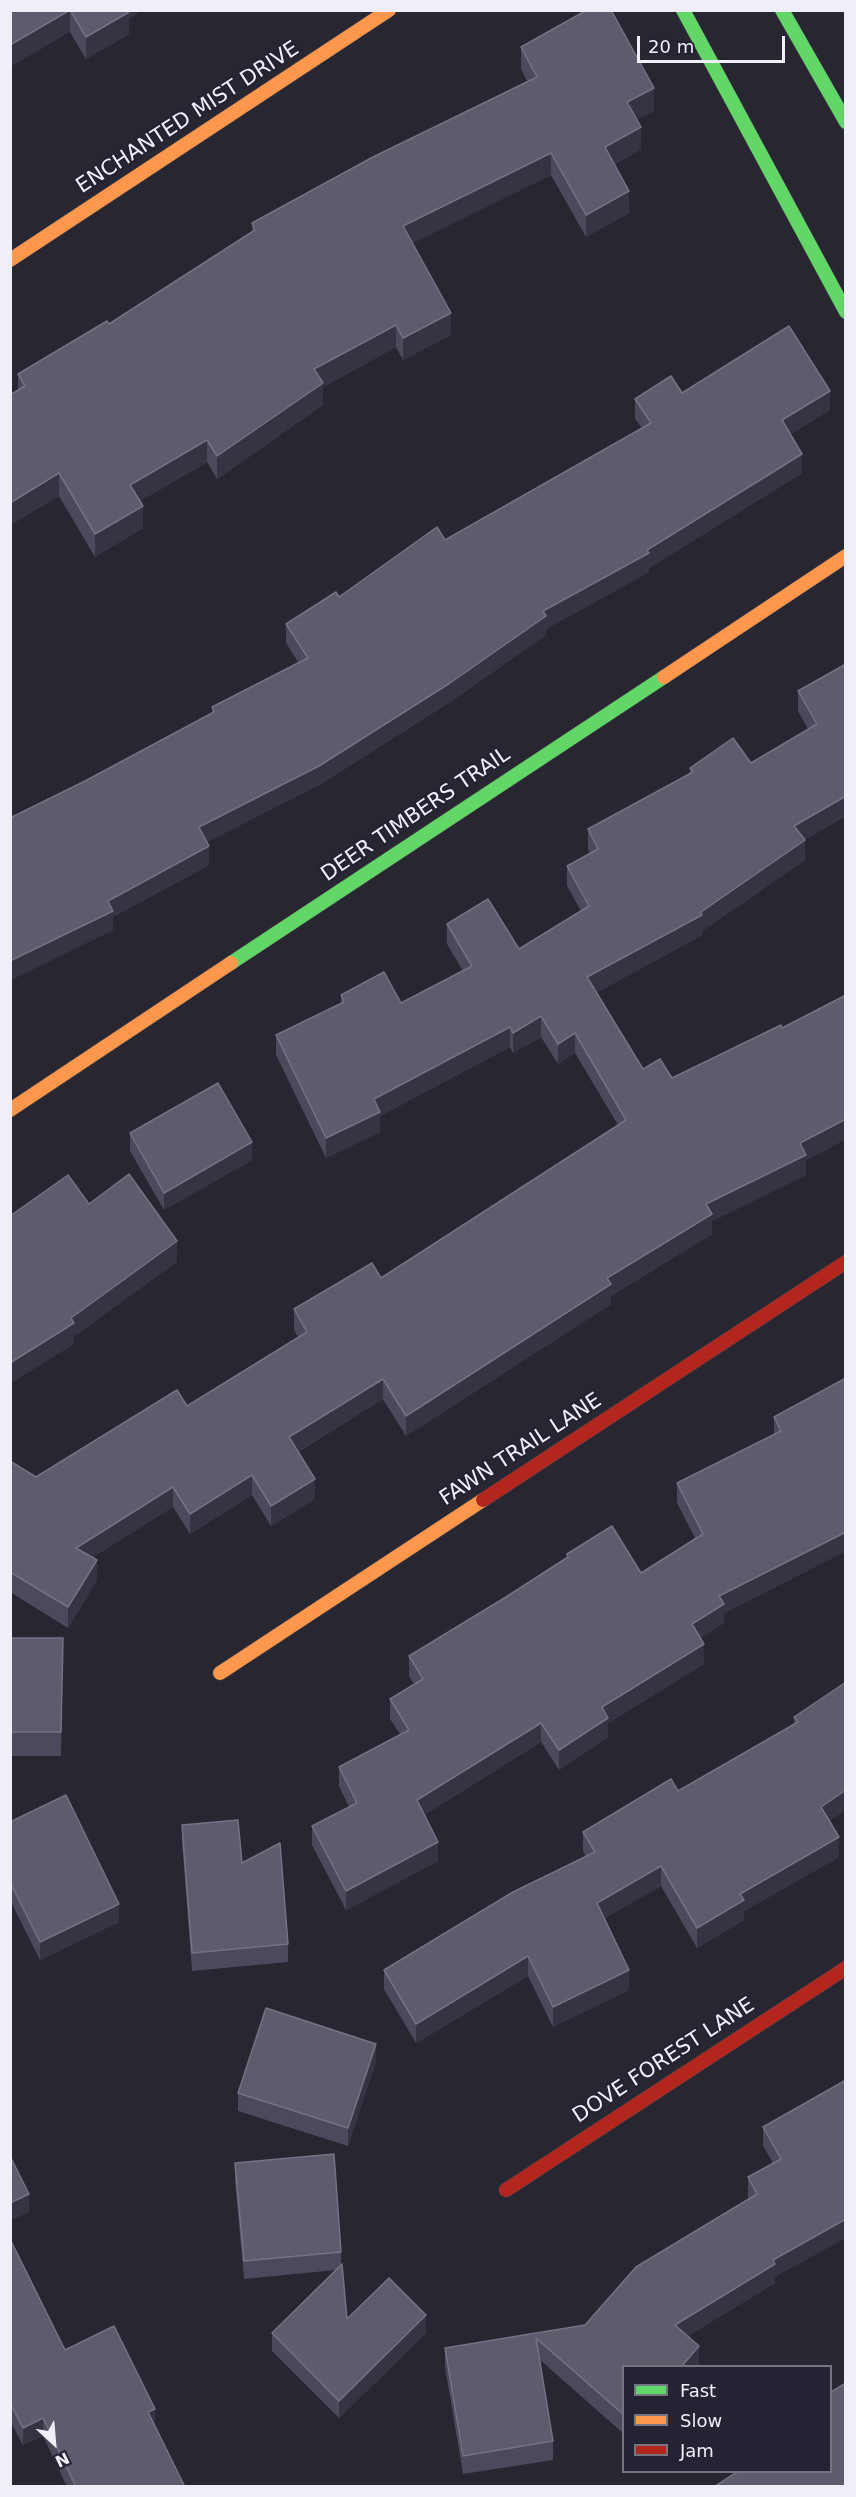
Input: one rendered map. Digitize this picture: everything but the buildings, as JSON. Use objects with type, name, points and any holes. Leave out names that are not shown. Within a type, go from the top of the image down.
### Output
[{"type":"street","name":"ENCHANTED MIST DRIVE","points":[[10,260],[389,10]]},
{"type":"street","points":[[683,10],[846,312]]},
{"type":"street","points":[[782,10],[846,122]]},
{"type":"street","name":"DEER TIMBERS TRAIL","points":[[10,1110],[846,556]]},
{"type":"street","name":"FAWN TRAIL LANE","points":[[220,1673],[846,1262]]},
{"type":"street","name":"DOVE FOREST LANE","points":[[506,2190],[846,1968]]},
{"type":"traffic: fast","points":[[683,10],[846,312]]},
{"type":"traffic: fast","points":[[782,10],[846,122]]},
{"type":"traffic: fast","points":[[231,963],[664,677]]},
{"type":"traffic: slow","points":[[10,260],[389,10]]},
{"type":"traffic: slow","points":[[664,677],[846,556]]},
{"type":"traffic: slow","points":[[10,1110],[231,963]]},
{"type":"traffic: slow","points":[[220,1673],[483,1500]]},
{"type":"traffic: jam","points":[[483,1500],[846,1262]]},
{"type":"traffic: jam","points":[[506,2190],[846,1968]]}]
